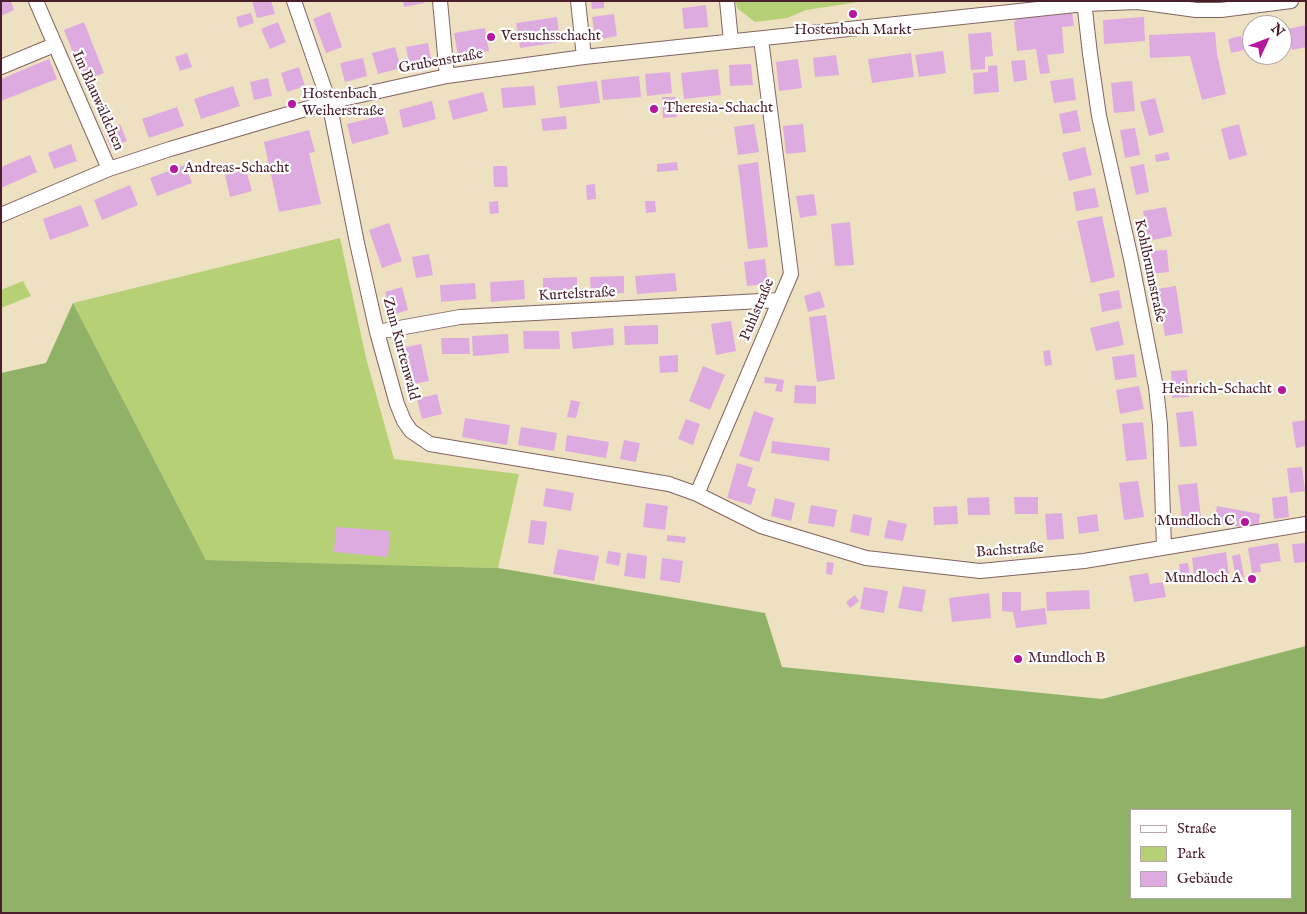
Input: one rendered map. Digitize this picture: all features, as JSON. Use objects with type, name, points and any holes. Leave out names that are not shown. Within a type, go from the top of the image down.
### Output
[{"type":"street","name":"Im Blauwäldchen","points":[[36,1],[109,169]]},
{"type":"street","name":"Zum Kurtenwald","points":[[294,1],[330,102],[357,243],[377,332],[397,404],[404,421],[416,435],[430,444],[669,484],[697,494]]},
{"type":"street","points":[[440,1],[447,76]]},
{"type":"street","points":[[578,1],[584,57]]},
{"type":"street","points":[[727,1],[731,41]]},
{"type":"street","name":"Grubenstraße","points":[[1,215],[109,169],[170,149],[330,102],[447,76],[584,57],[1084,3],[1138,2],[1196,10],[1221,10],[1291,1]]},
{"type":"street","name":"Kohlbrunnstraße","points":[[1084,3],[1099,116],[1131,259],[1156,387],[1160,425],[1164,547]]},
{"type":"street","name":"Puhlstraße","points":[[697,494],[791,274],[761,38]]},
{"type":"street","name":"Im Blauwäldchen","points":[[1,67],[54,45]]},
{"type":"street","name":"Kurtelstraße","points":[[377,332],[460,317],[780,300]]},
{"type":"street","name":"Bachstraße","points":[[697,494],[761,526],[866,558],[980,571],[1084,561],[1306,524]]},
{"type":"green space","points":[[736,1],[865,1],[806,10],[787,18],[755,22],[737,8]]},
{"type":"green space","points":[[340,238],[366,358],[394,459],[519,474],[498,568],[206,560],[73,303]]},
{"type":"green space","points":[[23,281],[31,296],[1,308],[1,290]]},
{"type":"green space","points":[[73,303],[206,560],[498,568],[765,613],[782,667],[1102,699],[1306,646],[1306,913],[1,913],[1,373],[46,363]]},
{"type":"building","points":[[1,1],[11,1],[14,10],[1,16]]},
{"type":"building","points":[[252,1],[271,1],[275,14],[257,18]]},
{"type":"building","points":[[403,1],[424,1],[424,3],[404,7]]},
{"type":"building","points":[[591,1],[604,1],[604,8],[592,9]]},
{"type":"building","points":[[706,5],[708,27],[684,29],[682,8]]},
{"type":"building","points":[[330,12],[342,47],[326,53],[313,19]]},
{"type":"building","points":[[251,13],[254,23],[239,28],[236,17]]},
{"type":"building","points":[[1072,13],[1074,26],[1062,27],[1064,53],[1047,55],[1050,73],[1040,74],[1036,49],[1017,51],[1014,22],[1017,19]]},
{"type":"building","points":[[614,14],[617,36],[596,40],[592,17]]},
{"type":"building","points":[[557,17],[560,42],[520,48],[516,23]]},
{"type":"building","points":[[1144,17],[1145,41],[1104,44],[1103,20]]},
{"type":"building","points":[[84,22],[104,73],[84,80],[64,30]]},
{"type":"building","points":[[278,22],[286,42],[270,49],[261,29]]},
{"type":"building","points":[[1306,25],[1306,47],[1292,50],[1292,28]]},
{"type":"building","points":[[485,28],[489,51],[458,56],[454,33]]},
{"type":"building","points":[[991,32],[993,56],[985,57],[985,69],[971,70],[968,34]]},
{"type":"building","points":[[1215,32],[1217,54],[1226,94],[1202,100],[1190,56],[1150,58],[1149,35]]},
{"type":"building","points":[[1241,36],[1242,50],[1231,53],[1228,39]]},
{"type":"building","points":[[428,43],[432,63],[410,67],[406,47]]},
{"type":"building","points":[[395,47],[401,68],[378,74],[372,53]]},
{"type":"building","points":[[943,51],[946,73],[919,77],[915,55]]},
{"type":"building","points":[[187,53],[192,67],[180,71],[175,57]]},
{"type":"building","points":[[911,53],[914,77],[872,83],[868,59]]},
{"type":"building","points":[[836,55],[839,75],[815,77],[813,58]]},
{"type":"building","points":[[363,58],[367,76],[345,82],[340,63]]},
{"type":"building","points":[[49,59],[57,79],[1,101],[1,79]]},
{"type":"building","points":[[798,59],[802,88],[779,91],[776,62]]},
{"type":"building","points":[[1025,60],[1027,80],[1014,82],[1011,61]]},
{"type":"building","points":[[751,64],[753,85],[730,86],[729,65]]},
{"type":"building","points":[[997,65],[999,92],[974,94],[973,73],[988,72],[988,66]]},
{"type":"building","points":[[299,67],[305,86],[287,92],[281,73]]},
{"type":"building","points":[[718,69],[721,95],[684,99],[681,73]]},
{"type":"building","points":[[670,72],[672,93],[647,96],[645,74]]},
{"type":"building","points":[[639,76],[641,97],[603,100],[601,80]]},
{"type":"building","points":[[268,78],[272,96],[254,100],[250,82]]},
{"type":"building","points":[[1073,78],[1076,100],[1054,103],[1050,81]]},
{"type":"building","points":[[597,81],[600,103],[560,108],[557,86]]},
{"type":"building","points":[[1132,81],[1135,111],[1114,113],[1111,83]]},
{"type":"building","points":[[233,86],[240,106],[201,119],[194,99]]},
{"type":"building","points":[[534,86],[536,105],[503,108],[501,88]]},
{"type":"building","points":[[483,92],[488,111],[453,120],[448,101]]},
{"type":"building","points":[[662,97],[676,97],[677,117],[663,118]]},
{"type":"building","points":[[1155,98],[1164,132],[1149,136],[1140,102]]},
{"type":"building","points":[[432,101],[436,119],[403,128],[399,110]]},
{"type":"building","points":[[177,107],[184,126],[149,138],[142,119]]},
{"type":"building","points":[[1077,110],[1081,131],[1063,134],[1059,114]]},
{"type":"building","points":[[384,115],[389,134],[352,144],[347,124]]},
{"type":"building","points":[[566,116],[567,129],[543,131],[541,119]]},
{"type":"building","points":[[120,124],[127,141],[111,148],[104,131]]},
{"type":"building","points":[[754,124],[759,152],[738,155],[734,127]]},
{"type":"building","points":[[803,124],[806,152],[786,154],[783,126]]},
{"type":"building","points":[[1239,124],[1247,155],[1229,160],[1221,129]]},
{"type":"building","points":[[1135,128],[1140,155],[1125,158],[1120,130]]},
{"type":"building","points":[[309,130],[315,152],[309,153],[321,204],[279,212],[264,142]]},
{"type":"building","points":[[71,144],[77,161],[54,169],[48,153]]},
{"type":"building","points":[[1085,147],[1092,175],[1069,181],[1062,153]]},
{"type":"building","points":[[1168,152],[1170,160],[1156,162],[1155,155]]},
{"type":"building","points":[[30,155],[37,172],[1,188],[1,167]]},
{"type":"building","points":[[677,162],[678,170],[657,172],[657,164]]},
{"type":"building","points":[[758,162],[768,247],[748,249],[738,165]]},
{"type":"building","points":[[1144,164],[1149,192],[1136,195],[1130,167]]},
{"type":"building","points":[[185,165],[192,183],[157,196],[150,178]]},
{"type":"building","points":[[493,166],[507,166],[508,187],[494,187]]},
{"type":"building","points":[[246,170],[252,191],[230,197],[225,175]]},
{"type":"building","points":[[595,184],[596,199],[587,200],[586,185]]},
{"type":"building","points":[[130,185],[138,205],[102,220],[94,200]]},
{"type":"building","points":[[1095,188],[1099,207],[1076,211],[1073,192]]},
{"type":"building","points":[[814,194],[817,215],[800,218],[796,196]]},
{"type":"building","points":[[498,201],[499,213],[490,214],[489,202]]},
{"type":"building","points":[[645,201],[655,201],[656,212],[646,213]]},
{"type":"building","points":[[81,205],[89,226],[50,240],[43,219]]},
{"type":"building","points":[[1166,207],[1172,236],[1148,241],[1143,211]]},
{"type":"building","points":[[1102,216],[1115,277],[1091,283],[1077,221]]},
{"type":"building","points":[[850,222],[854,265],[835,266],[831,224]]},
{"type":"building","points":[[389,223],[402,261],[382,268],[369,230]]},
{"type":"building","points":[[1167,250],[1169,272],[1151,274],[1149,251]]},
{"type":"building","points":[[429,254],[433,275],[416,278],[412,257]]},
{"type":"building","points":[[765,259],[768,284],[747,286],[744,262]]},
{"type":"building","points":[[675,273],[677,291],[637,294],[635,276]]},
{"type":"building","points":[[624,276],[624,293],[591,294],[590,277]]},
{"type":"building","points":[[577,277],[577,296],[543,297],[543,278]]},
{"type":"building","points":[[524,280],[525,299],[491,302],[490,282]]},
{"type":"building","points":[[475,283],[476,299],[441,302],[440,285]]},
{"type":"building","points":[[1176,286],[1183,333],[1165,336],[1157,289]]},
{"type":"building","points":[[402,287],[408,310],[392,315],[385,292]]},
{"type":"building","points":[[1119,290],[1122,308],[1102,312],[1099,294]]},
{"type":"building","points":[[820,291],[825,307],[808,312],[804,296]]},
{"type":"building","points":[[826,315],[835,379],[817,382],[809,317]]},
{"type":"building","points":[[731,321],[736,351],[716,355],[711,324]]},
{"type":"building","points":[[1119,321],[1124,345],[1096,351],[1090,328]]},
{"type":"building","points":[[658,325],[658,344],[625,345],[624,326]]},
{"type":"building","points":[[613,328],[614,345],[573,349],[571,332]]},
{"type":"building","points":[[523,331],[559,331],[560,349],[524,349]]},
{"type":"building","points":[[508,334],[509,353],[473,356],[472,336]]},
{"type":"building","points":[[441,338],[469,338],[470,354],[442,354]]},
{"type":"building","points":[[421,344],[429,381],[409,385],[401,348]]},
{"type":"building","points":[[1050,350],[1052,365],[1045,366],[1043,351]]},
{"type":"building","points":[[1134,354],[1137,377],[1115,380],[1112,357]]},
{"type":"building","points":[[678,355],[678,372],[660,373],[659,356]]},
{"type":"building","points":[[703,366],[725,375],[710,410],[689,401]]},
{"type":"building","points":[[1187,370],[1189,397],[1172,398],[1171,371]]},
{"type":"building","points":[[765,377],[784,380],[782,392],[775,391],[777,384],[764,383]]},
{"type":"building","points":[[795,385],[816,386],[816,404],[794,403]]},
{"type":"building","points":[[1139,386],[1144,409],[1120,414],[1116,390]]},
{"type":"building","points":[[437,394],[442,414],[422,419],[417,399]]},
{"type":"building","points":[[571,400],[580,402],[576,418],[567,417]]},
{"type":"building","points":[[754,411],[774,418],[759,462],[739,456]]},
{"type":"building","points":[[1193,411],[1197,446],[1180,447],[1176,413]]},
{"type":"building","points":[[465,418],[510,425],[507,445],[462,437]]},
{"type":"building","points":[[686,419],[700,424],[693,445],[678,439]]},
{"type":"building","points":[[1306,420],[1306,446],[1296,448],[1292,422]]},
{"type":"building","points":[[1143,422],[1147,459],[1126,461],[1122,424]]},
{"type":"building","points":[[521,427],[557,433],[554,451],[518,445]]},
{"type":"building","points":[[567,435],[609,442],[606,458],[565,451]]},
{"type":"building","points":[[624,440],[640,443],[636,462],[620,459]]},
{"type":"building","points":[[772,441],[830,448],[829,461],[771,453]]},
{"type":"building","points":[[737,463],[753,468],[747,486],[756,489],[751,505],[727,498]]},
{"type":"building","points":[[1302,467],[1305,491],[1290,493],[1287,468]]},
{"type":"building","points":[[1138,481],[1144,517],[1124,520],[1119,483]]},
{"type":"building","points":[[1197,483],[1202,526],[1183,528],[1178,485]]},
{"type":"building","points":[[546,488],[574,493],[571,511],[543,506]]},
{"type":"building","points":[[1287,496],[1289,517],[1274,519],[1272,498]]},
{"type":"building","points":[[989,497],[990,515],[968,515],[967,498]]},
{"type":"building","points":[[1014,497],[1038,497],[1038,514],[1015,514]]},
{"type":"building","points":[[775,498],[795,503],[791,521],[771,516]]},
{"type":"building","points":[[646,503],[668,506],[665,530],[643,527]]},
{"type":"building","points":[[811,505],[837,510],[834,527],[808,523]]},
{"type":"building","points":[[957,506],[958,524],[934,525],[933,507]]},
{"type":"building","points":[[1217,506],[1260,514],[1258,530],[1214,522]]},
{"type":"building","points":[[1062,513],[1064,539],[1047,540],[1045,514]]},
{"type":"building","points":[[853,514],[872,518],[869,536],[850,532]]},
{"type":"building","points":[[1097,514],[1099,531],[1079,534],[1077,517]]},
{"type":"building","points":[[531,520],[547,522],[544,545],[528,543]]},
{"type":"building","points":[[888,520],[907,524],[903,541],[884,538]]},
{"type":"building","points":[[336,527],[390,531],[388,557],[334,552]]},
{"type":"building","points":[[667,535],[686,537],[685,543],[667,541]]},
{"type":"building","points":[[1278,543],[1281,561],[1260,564],[1261,572],[1252,573],[1248,548]]},
{"type":"building","points":[[1306,543],[1306,562],[1294,563],[1292,544]]},
{"type":"building","points":[[558,549],[599,556],[594,581],[553,574]]},
{"type":"building","points":[[608,551],[621,553],[619,566],[606,563]]},
{"type":"building","points":[[1226,552],[1229,575],[1204,579],[1203,573],[1194,575],[1192,558]]},
{"type":"building","points":[[627,553],[647,556],[645,579],[624,576]]},
{"type":"building","points":[[1240,554],[1244,577],[1236,579],[1232,556]]},
{"type":"building","points":[[662,558],[683,561],[680,583],[660,580]]},
{"type":"building","points":[[827,562],[834,563],[832,575],[826,574]]},
{"type":"building","points":[[1188,563],[1190,575],[1181,577],[1179,564]]},
{"type":"building","points":[[1148,573],[1150,584],[1163,582],[1166,597],[1134,602],[1129,576]]},
{"type":"building","points":[[903,586],[926,590],[922,612],[898,608]]},
{"type":"building","points":[[864,587],[888,591],[884,613],[860,609]]},
{"type":"building","points":[[1089,590],[1090,609],[1047,611],[1046,592]]},
{"type":"building","points":[[1002,592],[1021,592],[1021,611],[1045,608],[1047,624],[1016,628],[1013,612],[1002,611]]},
{"type":"building","points":[[989,593],[991,618],[952,622],[949,598]]},
{"type":"building","points":[[855,595],[859,601],[850,608],[846,602]]},
{"type":"place","name":"Hostenbach Markt","points":[[853,14]]},
{"type":"place","name":"Versuchsschacht","points":[[491,37]]},
{"type":"place","name":"Hostenbach Weiherstraße","points":[[292,104]]},
{"type":"place","name":"Theresia-Schacht","points":[[654,109]]},
{"type":"place","name":"Andreas-Schacht","points":[[174,169]]},
{"type":"place","name":"Heinrich-Schacht","points":[[1282,390]]},
{"type":"place","name":"Mundloch C","points":[[1245,522]]},
{"type":"place","name":"Mundloch A","points":[[1252,579]]},
{"type":"place","name":"Mundloch B","points":[[1018,659]]}]
